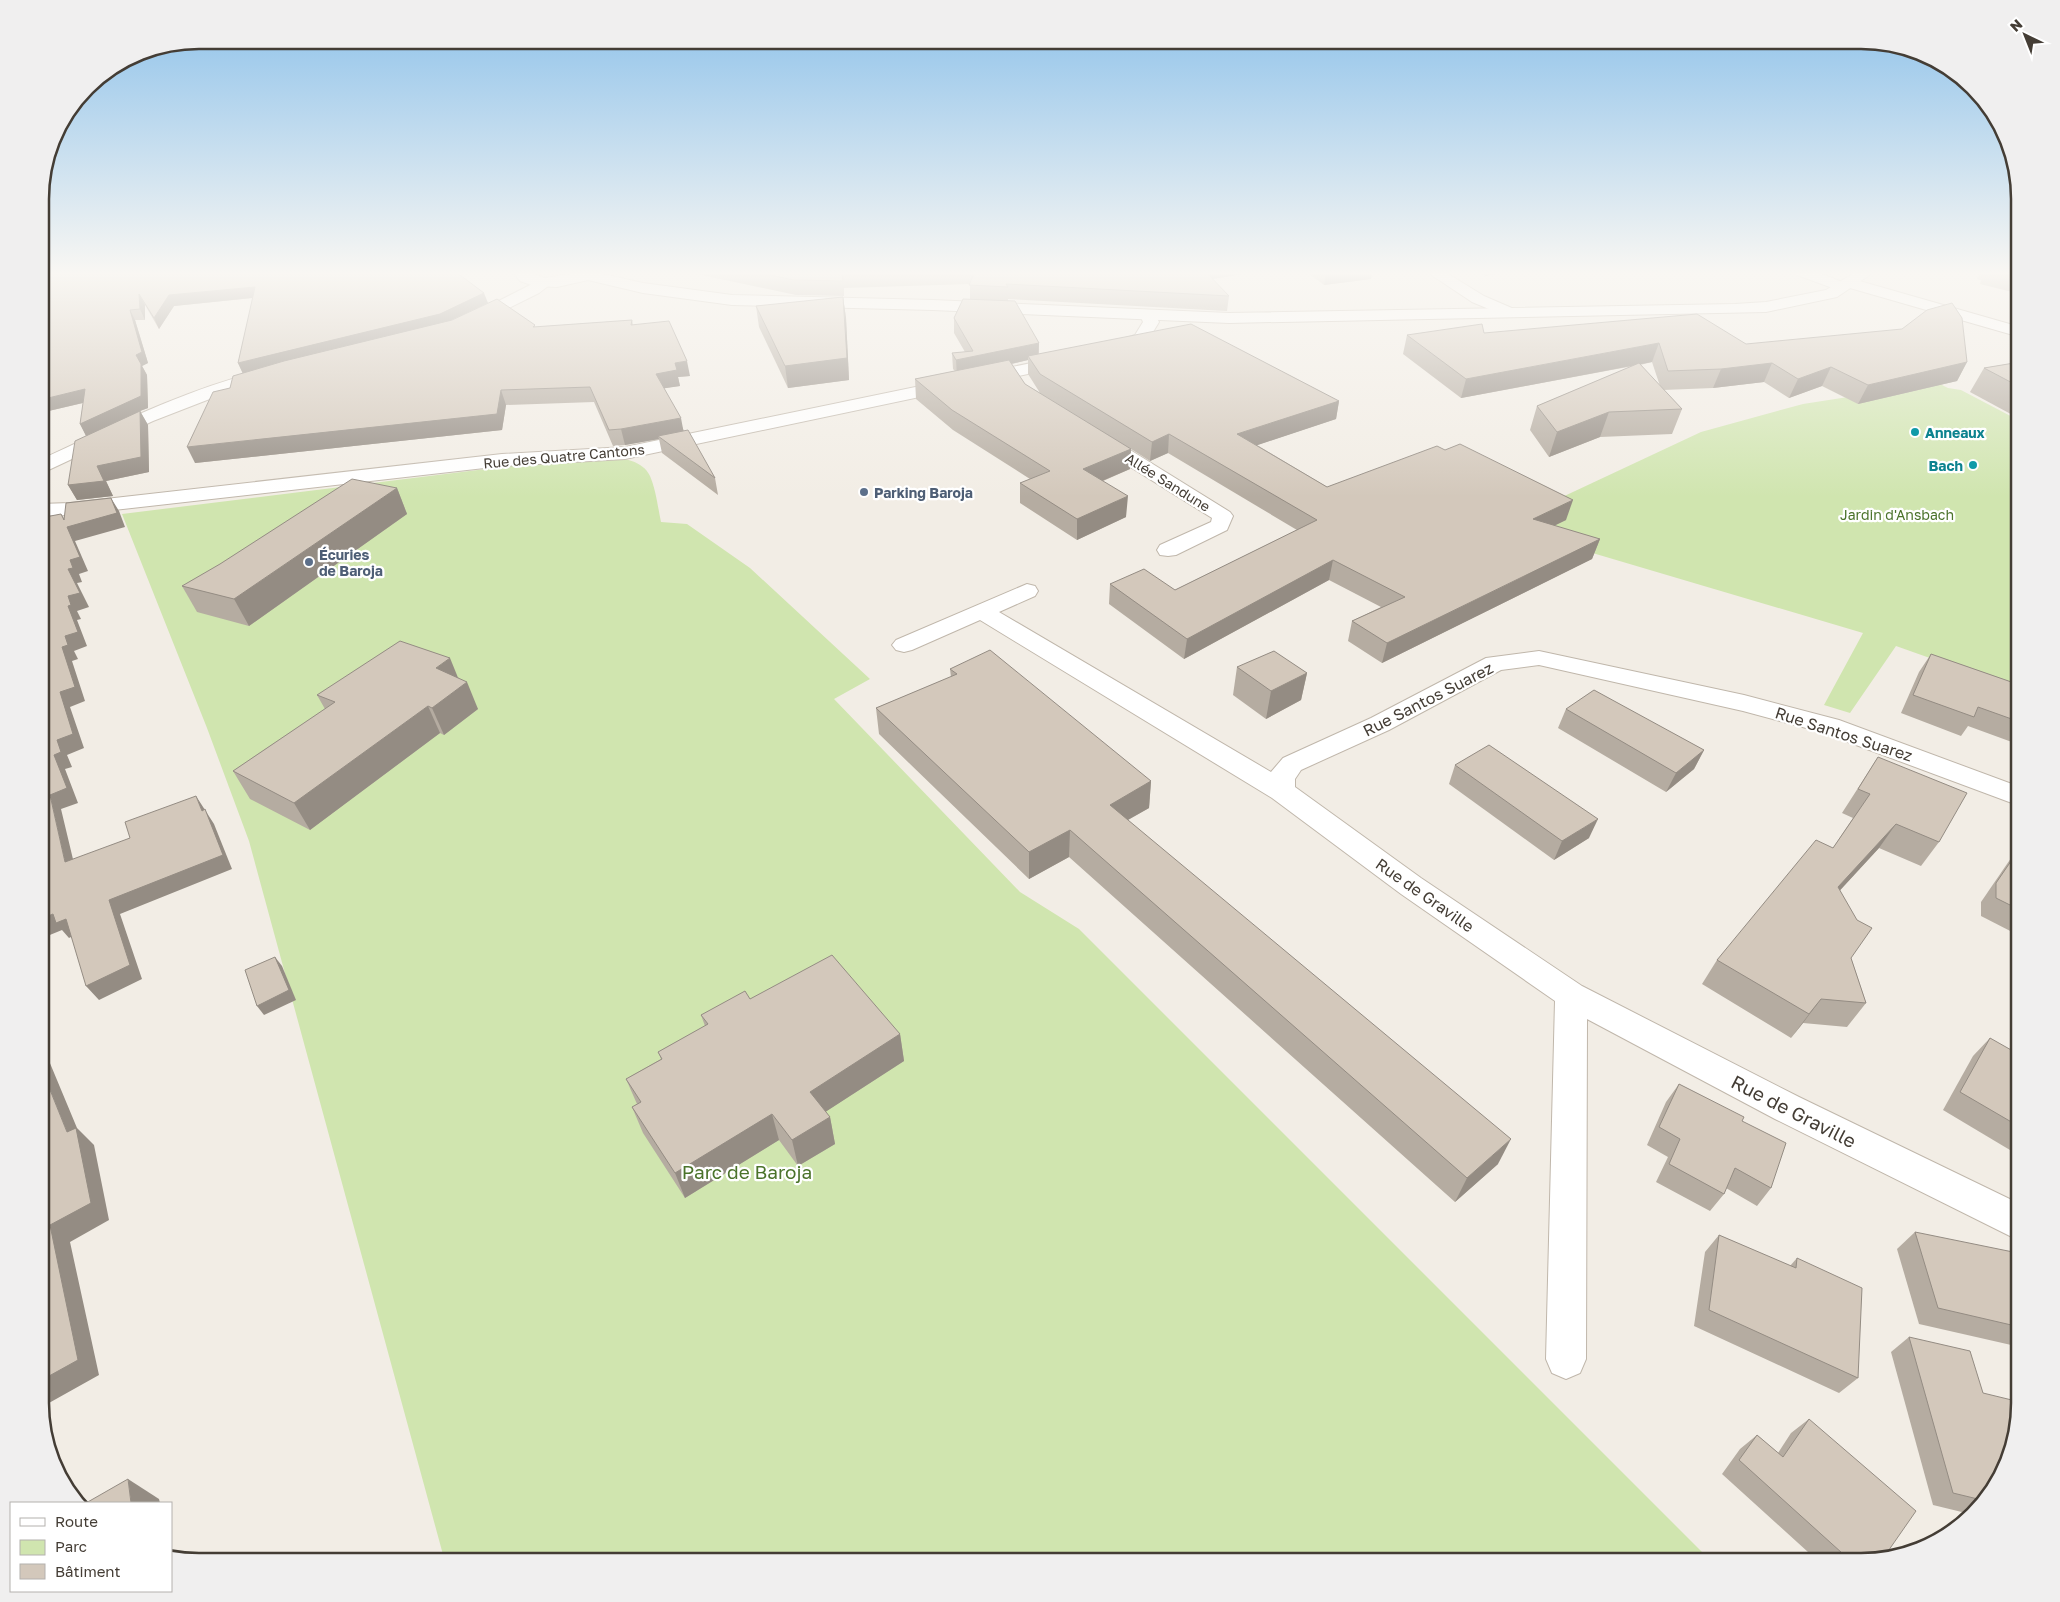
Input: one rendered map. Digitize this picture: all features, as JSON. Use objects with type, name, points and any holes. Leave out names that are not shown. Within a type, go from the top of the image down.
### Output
[{"type":"street","name":"Rue des Quatre Cantons","points":[[49,510],[70,510],[502,460],[624,453],[1089,355],[1114,347]]},
{"type":"street","points":[[49,464],[146,417],[214,391],[284,370]]},
{"type":"street","points":[[1015,371],[1028,391]]},
{"type":"street","name":"Allée Sandune","points":[[1082,429],[1223,516],[1220,526],[1168,550]]},
{"type":"street","points":[[904,645],[1027,591]]},
{"type":"street","points":[[982,611],[1282,791]]},
{"type":"street","name":"Rue Santos Suarez","points":[[1282,791],[1281,777],[1292,764],[1380,724],[1495,663],[1539,658],[1744,703],[1830,726],[2011,794]]},
{"type":"street","name":"Rue de Graville","points":[[1282,791],[1412,886],[1571,995],[1787,1108],[2011,1219]]},
{"type":"street","points":[[1566,1359],[1571,995]]},
{"type":"green space","name":"Jardin d'Ansbach","points":[[1938,383],[1948,388],[1961,390],[2011,416],[2011,687],[1896,646],[1850,713],[1824,705],[1863,633],[1552,541],[1526,514],[1701,432],[1803,404]]},
{"type":"green space","name":"Parc de Baroja","points":[[613,458],[635,462],[644,468],[650,476],[661,522],[687,524],[750,568],[870,679],[834,699],[1020,892],[1079,929],[1703,1553],[443,1553],[249,841],[207,728],[122,514],[567,459]]},
{"type":"building","points":[[49,347],[141,347],[142,352],[136,355],[141,364],[141,396],[80,424],[85,389],[49,398]]},
{"type":"building","points":[[242,347],[305,347],[238,363]]},
{"type":"building","points":[[342,347],[681,347],[687,361],[675,363],[677,370],[656,374],[681,418],[621,429],[609,430],[590,387],[501,390],[497,414],[187,447],[213,392],[230,388],[233,376]]},
{"type":"building","points":[[776,347],[846,347],[847,358],[785,366]]},
{"type":"building","points":[[971,347],[1021,347],[956,360],[952,353],[973,351]]},
{"type":"building","points":[[1075,347],[1235,347],[1339,401],[1237,434],[1327,487],[1437,446],[1445,450],[1460,444],[1573,500],[1533,519],[1600,539],[1387,643],[1352,621],[1405,597],[1333,560],[1187,639],[1110,584],[1144,569],[1175,590],[1317,520],[1169,434],[1152,442],[1040,374],[1028,356]]},
{"type":"building","points":[[1423,347],[1639,347],[1466,379]]},
{"type":"building","points":[[1660,347],[1965,347],[1967,362],[1868,385],[1831,367],[1798,379],[1772,363],[1721,369],[1668,371]]},
{"type":"building","points":[[1009,360],[1025,384],[1131,449],[1083,469],[1128,496],[1077,519],[1020,483],[1050,471],[952,410],[915,379]]},
{"type":"building","points":[[1639,363],[1682,409],[1609,412],[1557,432],[1537,406]]},
{"type":"building","points":[[2011,364],[2011,382],[1984,368]]},
{"type":"building","points":[[140,411],[141,457],[97,466],[104,481],[68,485],[75,441]]},
{"type":"building","points":[[688,430],[715,478],[658,436]]},
{"type":"building","points":[[352,479],[397,488],[234,599],[182,586],[220,564]]},
{"type":"building","points":[[111,498],[117,513],[67,527],[80,557],[70,560],[73,568],[68,569],[80,593],[68,596],[71,605],[68,606],[78,632],[65,636],[68,645],[62,647],[75,687],[60,692],[73,734],[57,740],[61,752],[54,755],[67,788],[50,795],[65,862],[130,838],[125,822],[196,796],[202,811],[205,809],[223,855],[109,900],[130,965],[86,986],[66,919],[56,923],[53,914],[49,916],[49,516],[61,514],[64,520],[66,503]]},
{"type":"building","points":[[400,641],[450,658],[436,668],[467,682],[432,708],[428,706],[294,803],[233,771],[335,702],[317,695]]},
{"type":"building","points":[[990,650],[1151,781],[1110,805],[1511,1139],[1467,1178],[1070,830],[1029,852],[876,708],[957,674],[950,669]]},
{"type":"building","points":[[1274,651],[1307,673],[1271,691],[1237,667]]},
{"type":"building","points":[[1931,654],[2011,682],[2011,719],[1978,707],[1974,717],[1913,695]]},
{"type":"building","points":[[1594,690],[1704,750],[1676,773],[1566,709]]},
{"type":"building","points":[[1489,745],[1598,819],[1562,841],[1455,765]]},
{"type":"building","points":[[1878,757],[1967,793],[1939,842],[1896,824],[1838,887],[1857,920],[1872,928],[1851,958],[1866,1003],[1821,999],[1809,1014],[1717,960],[1816,840],[1833,848],[1870,794],[1858,789]]},
{"type":"building","points":[[2011,861],[2011,906],[1996,898],[1996,883]]},
{"type":"building","points":[[832,955],[900,1034],[810,1092],[830,1117],[792,1140],[772,1114],[675,1173],[632,1107],[641,1102],[626,1079],[662,1059],[658,1052],[708,1024],[701,1015],[745,991],[750,999]]},
{"type":"building","points":[[275,957],[289,990],[257,1006],[245,970]]},
{"type":"building","points":[[1990,1038],[2011,1050],[2011,1122],[1960,1092]]},
{"type":"building","points":[[1679,1084],[1744,1117],[1742,1121],[1786,1143],[1771,1188],[1735,1168],[1724,1194],[1669,1164],[1680,1139],[1659,1127]]},
{"type":"building","points":[[49,1087],[67,1132],[76,1128],[91,1203],[50,1225],[78,1360],[49,1376]]},
{"type":"building","points":[[1915,1232],[2011,1252],[2011,1325],[1938,1308]]},
{"type":"building","points":[[1719,1235],[1796,1268],[1797,1258],[1862,1288],[1858,1378],[1709,1310]]},
{"type":"building","points":[[1909,1337],[1970,1351],[1983,1393],[2011,1400],[2010,1422],[2006,1442],[1991,1478],[1976,1499],[1953,1493]]},
{"type":"building","points":[[1809,1419],[1916,1511],[1889,1550],[1842,1553],[1739,1460],[1757,1435],[1783,1457]]},
{"type":"building","points":[[128,1479],[131,1502],[88,1502]]},
{"type":"place","name":"Anneaux","points":[[1915,432]]},
{"type":"place","name":"Bach","points":[[1973,465]]},
{"type":"place","name":"Parking Baroja","points":[[864,492]]},
{"type":"place","name":"Écuries de Baroja","points":[[309,562]]}]
